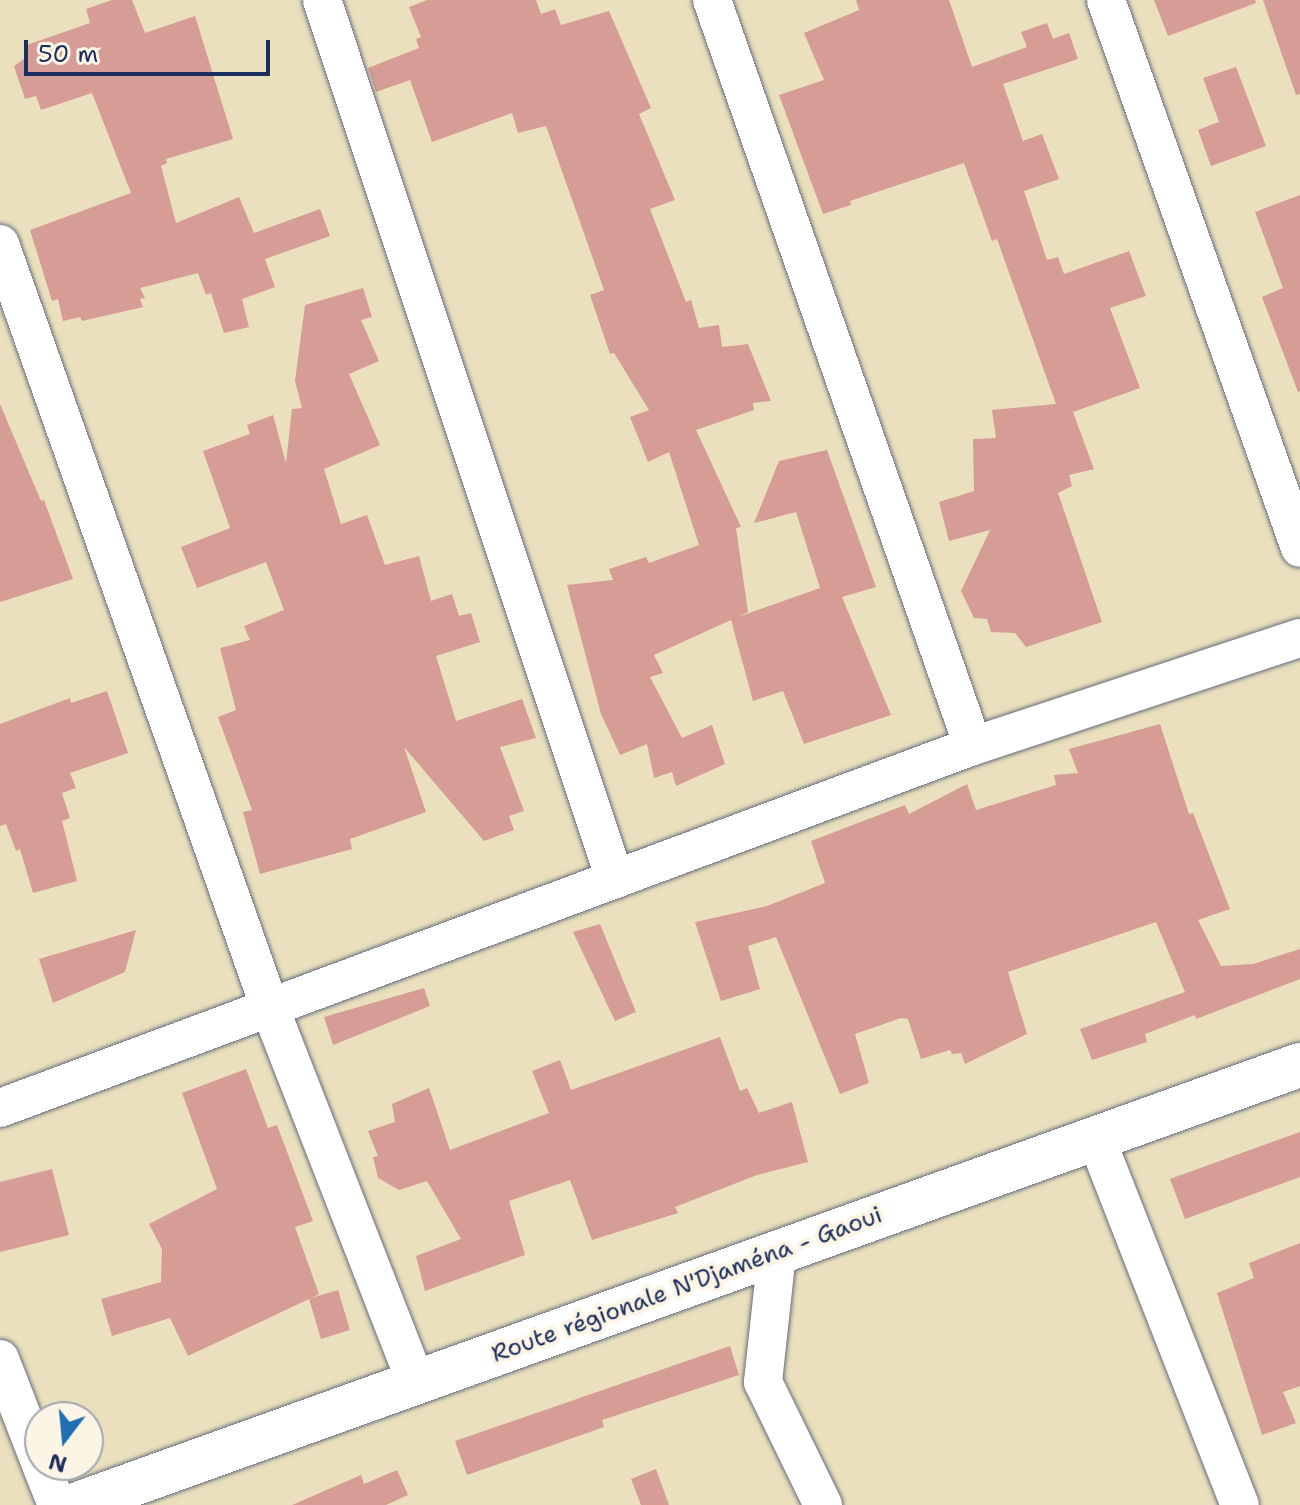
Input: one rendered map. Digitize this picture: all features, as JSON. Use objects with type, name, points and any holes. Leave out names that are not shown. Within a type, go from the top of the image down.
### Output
[{"type":"street","points":[[322,0],[615,879]]},
{"type":"street","points":[[712,0],[973,746]]},
{"type":"street","points":[[1106,0],[1300,548]]},
{"type":"street","points":[[0,244],[270,1008],[416,1383]]},
{"type":"street","points":[[0,1108],[973,746],[1300,638]]},
{"type":"street","name":"Route régionale N'Djaména - Gaoui","points":[[75,1505],[1300,1065]]},
{"type":"street","points":[[1096,1138],[1240,1505]]},
{"type":"street","points":[[777,1253],[763,1382],[823,1505]]},
{"type":"street","points":[[0,1359],[24,1420]]},
{"type":"street","points":[[48,1481],[57,1505]]},
{"type":"building","points":[[112,0],[132,0],[145,33],[195,16],[233,139],[166,159],[167,163],[161,166],[176,223],[239,197],[254,233],[320,209],[330,236],[265,259],[275,287],[242,299],[249,327],[224,333],[211,293],[206,295],[198,273],[140,288],[145,298],[140,299],[143,307],[82,321],[80,317],[63,321],[58,299],[52,301],[30,230],[131,193],[92,93],[41,110],[36,96],[25,99],[14,66],[27,57],[24,46],[90,23],[86,9]]},
{"type":"building","points":[[427,0],[536,0],[541,14],[555,9],[561,25],[609,11],[651,108],[639,114],[675,200],[650,209],[686,302],[691,300],[699,328],[719,325],[722,347],[748,344],[771,401],[753,403],[754,410],[696,430],[741,527],[736,528],[748,612],[738,617],[820,588],[796,512],[754,523],[779,461],[827,450],[876,587],[842,597],[891,715],[804,744],[783,691],[753,701],[731,620],[654,655],[663,673],[650,677],[682,738],[712,725],[725,764],[676,786],[672,772],[654,778],[647,744],[620,755],[601,714],[567,585],[613,580],[609,569],[646,557],[649,563],[699,545],[669,452],[648,462],[630,417],[649,410],[614,353],[610,354],[590,295],[604,290],[546,126],[518,133],[512,113],[432,142],[410,80],[376,92],[368,68],[419,48],[416,39],[421,37],[409,7]]},
{"type":"building","points":[[856,0],[949,0],[972,67],[1027,47],[1021,32],[1047,23],[1053,39],[1069,33],[1078,59],[1003,84],[1023,141],[1042,134],[1059,179],[1024,191],[1047,260],[1058,257],[1064,274],[1129,251],[1146,296],[1110,308],[1140,388],[1073,412],[1094,469],[1069,475],[1072,486],[1058,493],[1102,622],[1026,647],[1015,633],[991,632],[987,619],[974,618],[961,591],[990,530],[949,541],[939,502],[974,491],[973,439],[996,438],[992,410],[1056,404],[997,239],[992,241],[964,163],[850,201],[851,205],[823,214],[779,95],[824,80],[804,33],[859,10]]},
{"type":"building","points":[[1154,0],[1255,0],[1256,3],[1168,36]]},
{"type":"building","points":[[1263,0],[1300,0],[1300,94],[1296,95]]},
{"type":"building","points":[[1236,67],[1266,146],[1211,166],[1198,130],[1219,122],[1203,78]]},
{"type":"building","points":[[1300,195],[1298,392],[1262,297],[1283,288],[1255,212]]},
{"type":"building","points":[[363,288],[372,317],[361,320],[379,361],[349,374],[380,445],[324,469],[341,524],[367,515],[385,565],[419,556],[431,601],[452,594],[459,616],[471,613],[480,642],[436,656],[456,721],[522,699],[536,738],[500,747],[524,811],[509,816],[514,830],[484,841],[404,747],[426,812],[350,839],[352,849],[260,874],[243,812],[252,810],[218,717],[236,710],[220,648],[250,640],[244,626],[284,610],[266,562],[197,588],[181,547],[230,528],[203,451],[250,434],[247,425],[273,415],[286,463],[292,409],[302,408],[295,381],[305,305]]},
{"type":"building","points":[[0,404],[41,501],[44,500],[73,579],[0,602]]},
{"type":"building","points":[[107,691],[128,753],[70,773],[76,788],[62,793],[70,818],[62,821],[77,881],[33,893],[20,849],[16,851],[6,824],[0,826],[0,724],[70,698],[71,703]]},
{"type":"building","points":[[1160,724],[1189,814],[1193,813],[1230,909],[1198,920],[1221,966],[1253,964],[1300,949],[1300,979],[1196,1019],[1195,1015],[1145,1034],[1147,1042],[1092,1060],[1080,1029],[1185,992],[1156,922],[1008,972],[1027,1034],[965,1064],[961,1053],[952,1054],[950,1050],[921,1059],[908,1019],[901,1018],[855,1034],[869,1083],[840,1094],[776,937],[748,946],[760,989],[721,1001],[695,922],[767,906],[825,883],[811,841],[905,805],[909,814],[967,784],[976,810],[1056,785],[1054,775],[1078,773],[1069,749]]},
{"type":"building","points":[[600,924],[636,1012],[615,1021],[573,932]]},
{"type":"building","points":[[136,930],[125,972],[53,1003],[39,959]]},
{"type":"building","points":[[424,988],[430,1006],[333,1045],[324,1017]]},
{"type":"building","points":[[720,1037],[740,1091],[747,1088],[759,1113],[792,1102],[808,1162],[757,1175],[675,1207],[678,1213],[592,1240],[570,1180],[509,1201],[525,1255],[425,1291],[416,1256],[461,1239],[427,1181],[399,1190],[378,1178],[373,1157],[378,1156],[368,1131],[395,1122],[392,1104],[429,1088],[450,1150],[549,1113],[532,1071],[560,1060],[571,1090]]},
{"type":"building","points":[[246,1069],[268,1128],[277,1125],[313,1221],[295,1227],[319,1294],[311,1298],[338,1290],[350,1330],[321,1339],[309,1299],[188,1356],[170,1318],[112,1336],[101,1299],[161,1282],[162,1249],[149,1224],[217,1189],[182,1093]]},
{"type":"building","points":[[1300,1132],[1300,1177],[1185,1219],[1170,1179]]},
{"type":"building","points":[[52,1169],[69,1235],[0,1252],[0,1182]]},
{"type":"building","points":[[1300,1243],[1300,1386],[1283,1392],[1296,1423],[1262,1435],[1217,1293],[1254,1278],[1249,1263]]},
{"type":"building","points":[[730,1346],[739,1375],[602,1420],[604,1427],[467,1475],[455,1441]]},
{"type":"building","points":[[656,1469],[669,1505],[641,1505],[631,1479]]},
{"type":"building","points":[[397,1470],[408,1495],[386,1505],[292,1505],[361,1475],[364,1484]]}]
